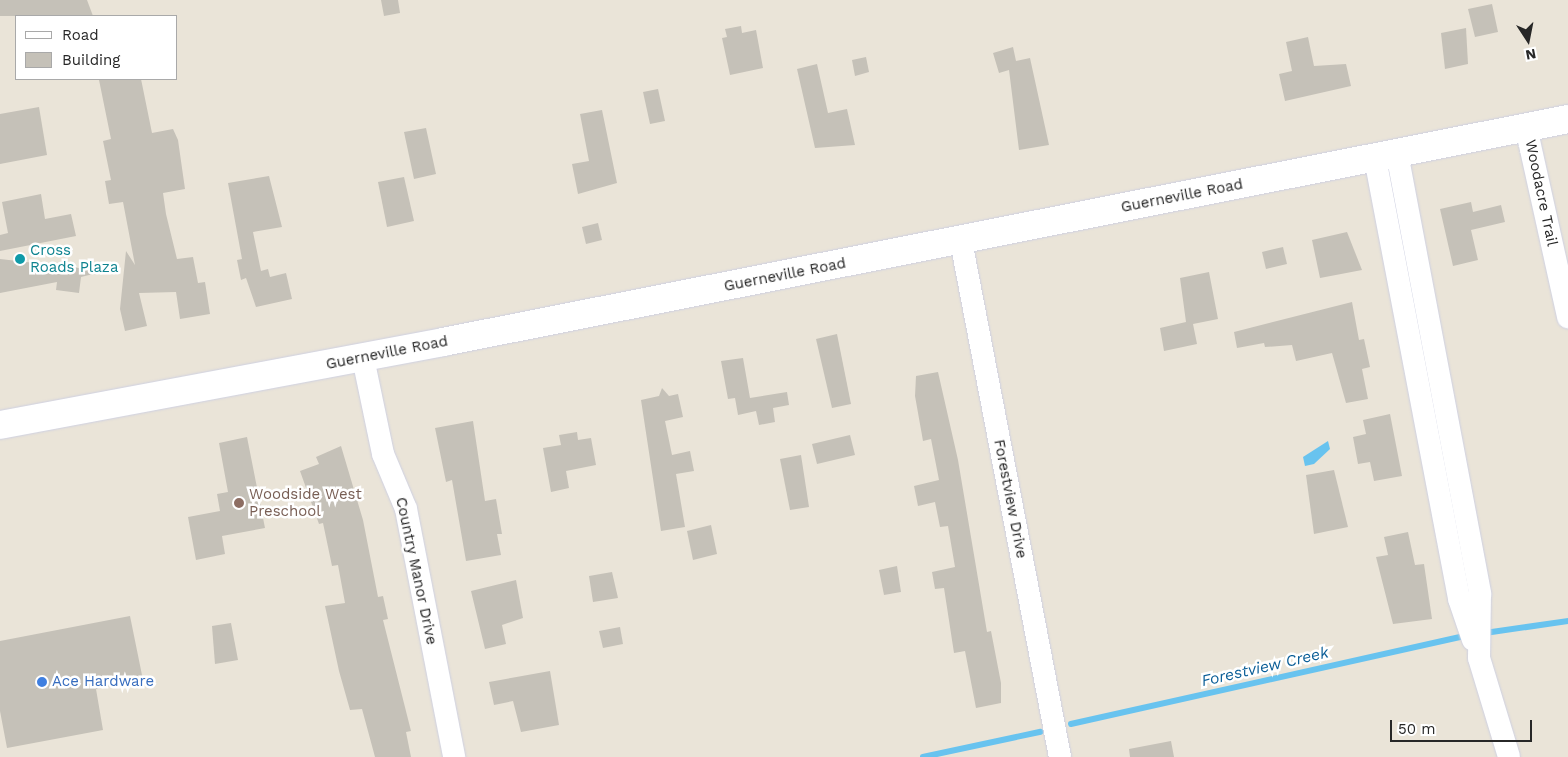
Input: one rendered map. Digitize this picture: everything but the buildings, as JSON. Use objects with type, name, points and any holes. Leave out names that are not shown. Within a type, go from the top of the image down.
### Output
[{"type":"main road","name":"Guerneville Road","points":[[0,425],[363,358],[961,241],[1568,119]]},
{"type":"street","name":"Woodacre Trail","points":[[1526,127],[1568,317]]},
{"type":"street","points":[[1386,155],[1459,599],[1509,757]]},
{"type":"street","name":"Forestview Drive","points":[[961,241],[1060,757]]},
{"type":"street","name":"Country Manor Drive","points":[[363,358],[383,454],[406,510],[454,757]]},
{"type":"water","points":[[1328,441],[1330,449],[1314,464],[1305,466],[1303,457]]},
{"type":"waterway","name":"Forestview Creek","points":[[1485,633],[1568,621]]},
{"type":"waterway","name":"Forestview Creek","points":[[1071,724],[1465,636]]},
{"type":"waterway","name":"Forestview Creek","points":[[923,757],[1040,732]]},
{"type":"place","name":"Cross Roads Plaza","points":[[20,259]]},
{"type":"place","name":"Woodside West Preschool","points":[[239,503]]},
{"type":"place","name":"Ace Hardware","points":[[42,682]]}]
